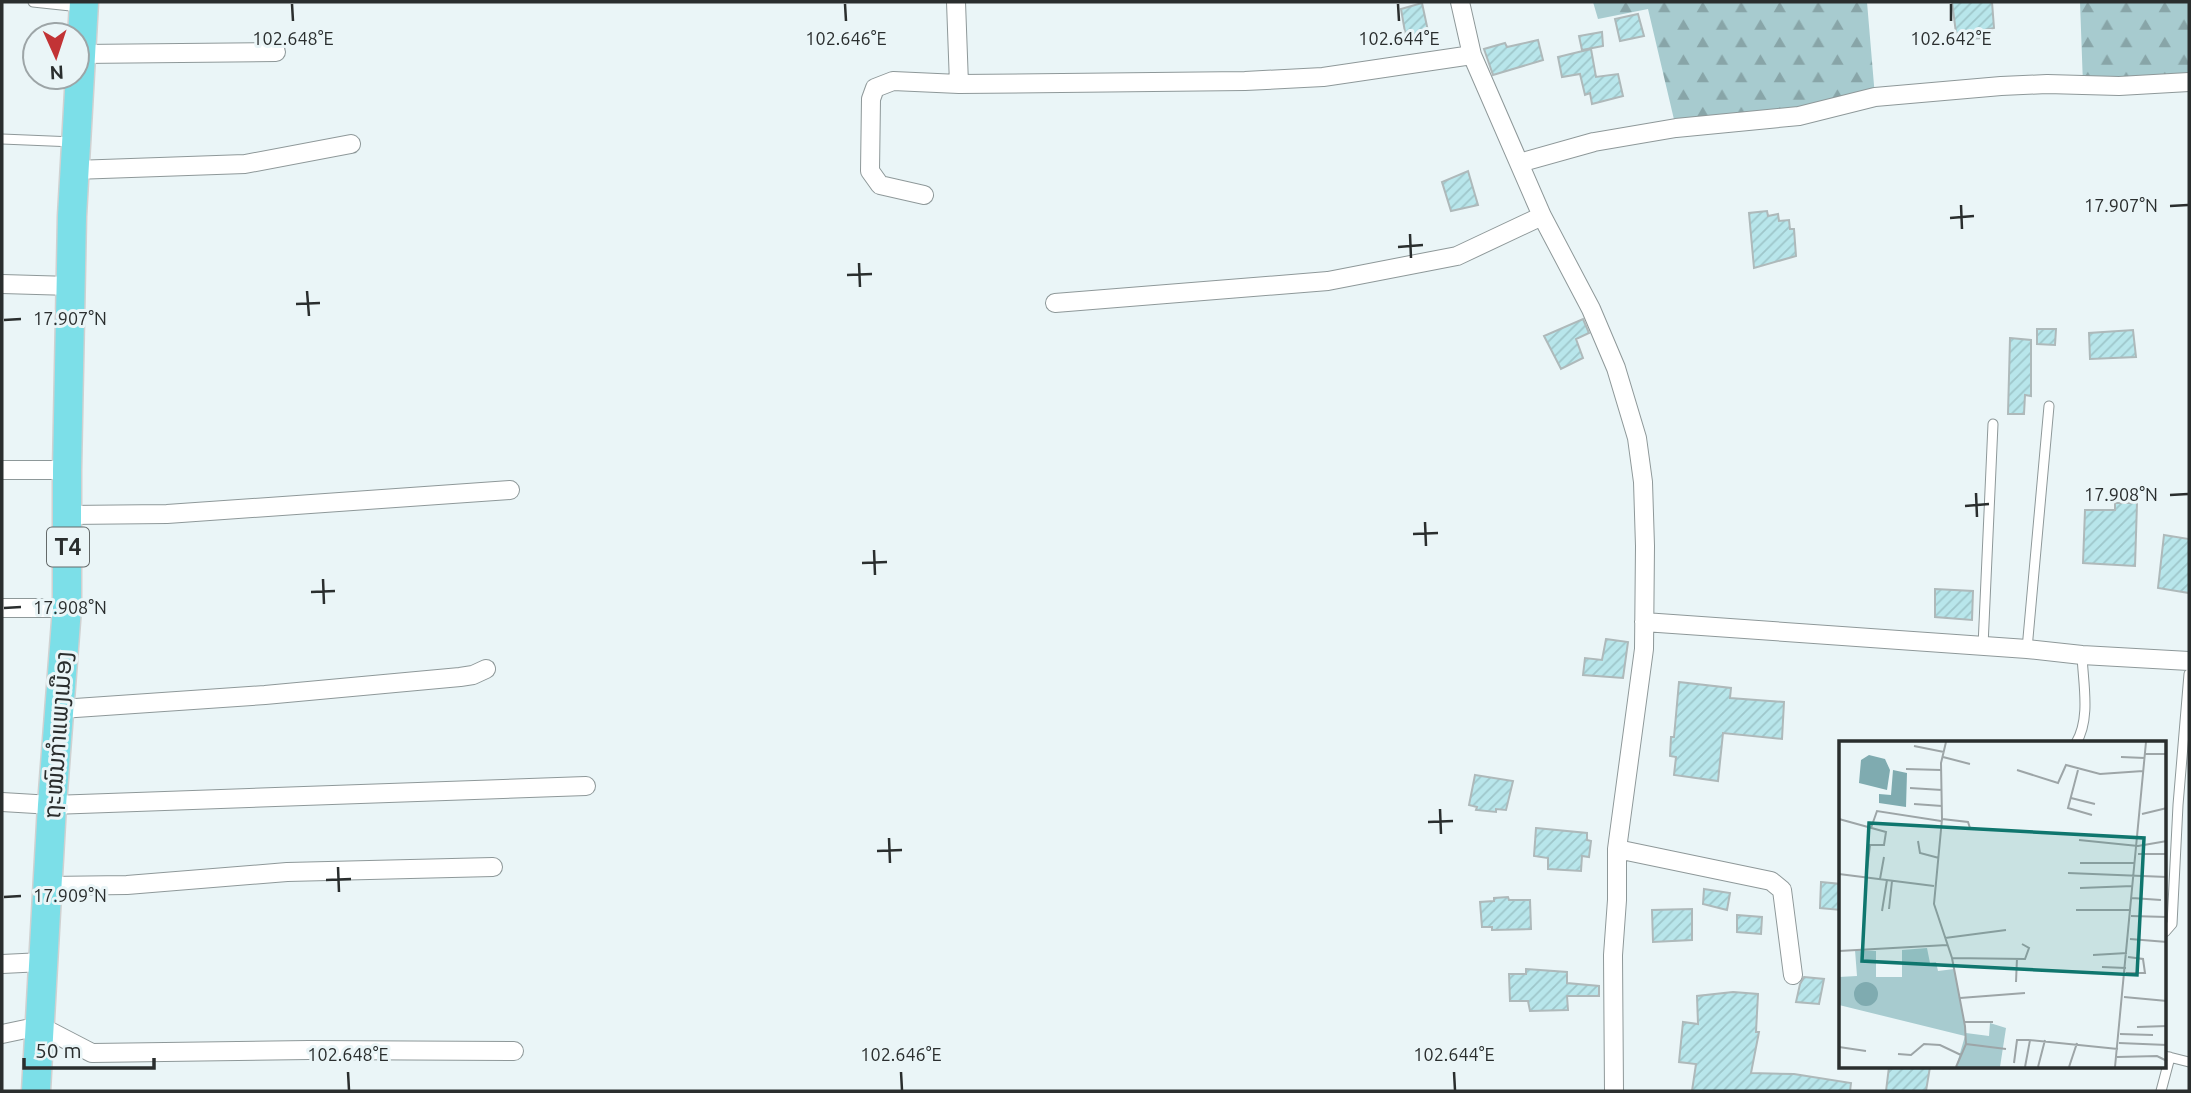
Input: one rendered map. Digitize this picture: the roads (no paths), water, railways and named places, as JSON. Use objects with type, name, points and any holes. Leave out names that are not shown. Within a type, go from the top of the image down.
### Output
[{"type":"main road","name":"ຖະໜົນກຳແພງເມືອງ","points":[[36,1091],[52,805],[67,608],[71,286],[79,91]]},
{"type":"street","points":[[956,2],[959,84]]},
{"type":"street","points":[[1460,2],[1472,55],[1542,216],[1591,309],[1616,368],[1637,438],[1643,482],[1644,649],[1617,849],[1614,1091]]},
{"type":"street","points":[[91,54],[276,52]]},
{"type":"street","points":[[924,195],[880,185],[870,171],[871,99],[875,88],[892,80],[959,84],[1323,77],[1472,55]]},
{"type":"street","points":[[1519,163],[1594,142],[1676,128],[1800,116],[1875,97],[2001,86],[2119,86],[2189,82]]},
{"type":"street","points":[[75,156],[245,164],[351,144]]},
{"type":"street","points":[[1055,303],[1328,281],[1457,256],[1542,216]]},
{"type":"street","points":[[2,284],[71,286]]},
{"type":"street","points":[[2,470],[67,470]]},
{"type":"street","points":[[68,515],[167,514],[510,490]]},
{"type":"street","points":[[2,608],[67,608]]},
{"type":"street","points":[[1644,622],[2189,661]]},
{"type":"street","points":[[61,709],[252,696],[460,677],[486,669]]},
{"type":"street","points":[[2,802],[52,805],[586,786]]},
{"type":"street","points":[[1617,849],[1771,881],[1782,890],[1793,975]]},
{"type":"street","points":[[48,886],[127,885],[287,872],[493,867]]},
{"type":"street","points":[[2,964],[43,962]]},
{"type":"street","points":[[2,1034],[40,1026],[92,1053],[514,1051]]},
{"type":"lane","points":[[33,2],[84,4]]},
{"type":"lane","points":[[2,139],[75,156]]},
{"type":"lane","points":[[2027,649],[2049,406]]},
{"type":"lane","points":[[1983,646],[1993,424]]},
{"type":"lane","points":[[2077,741],[2084,721],[2082,655]]},
{"type":"lane","points":[[2166,931],[2172,924],[2177,818],[2189,674]]},
{"type":"lane","points":[[2167,1057],[2189,1062]]},
{"type":"lane","points":[[2161,1091],[2165,1068]]}]
